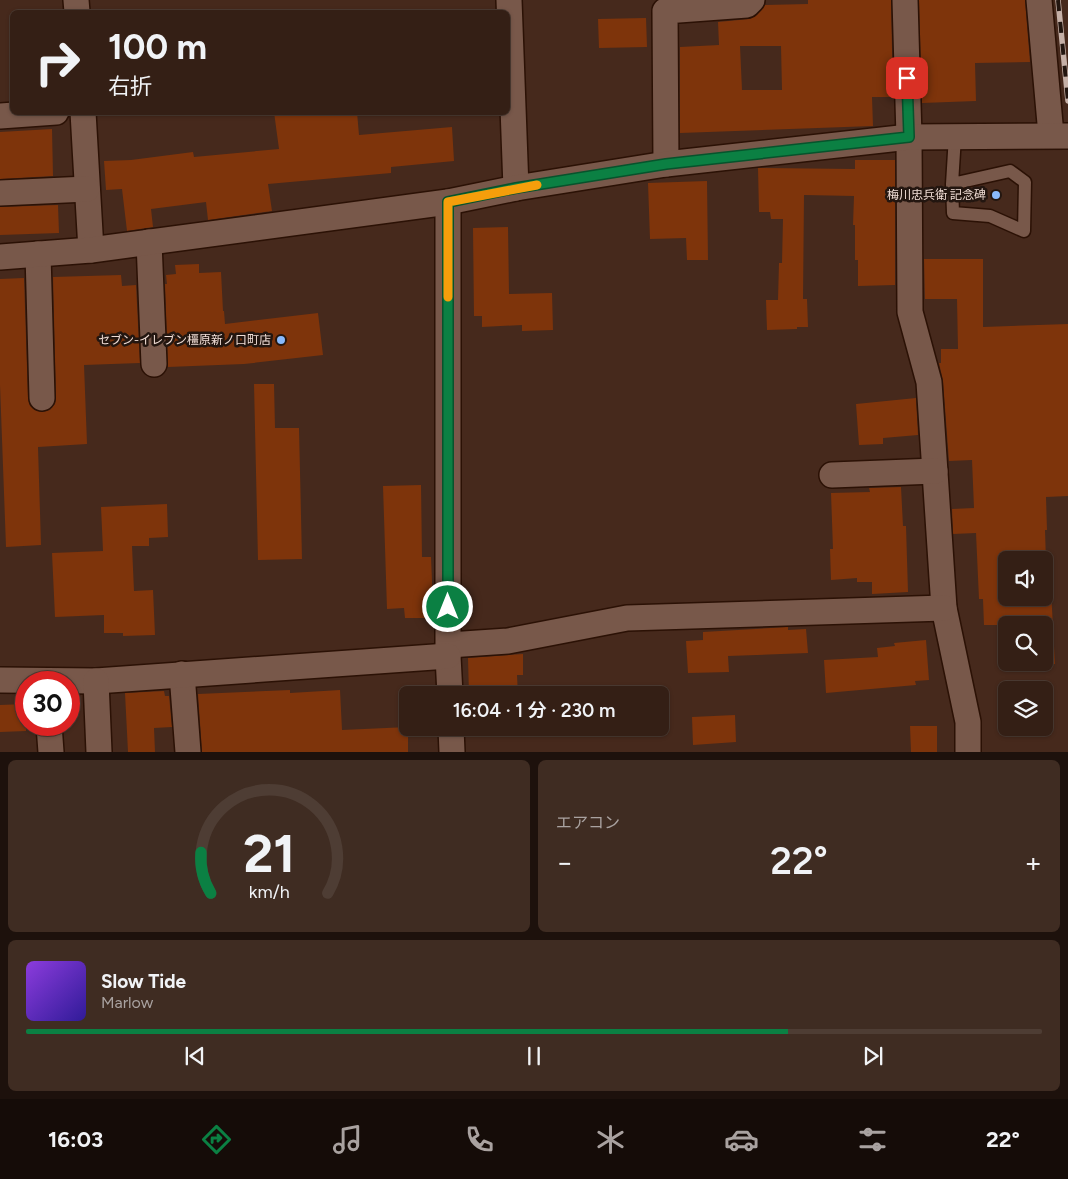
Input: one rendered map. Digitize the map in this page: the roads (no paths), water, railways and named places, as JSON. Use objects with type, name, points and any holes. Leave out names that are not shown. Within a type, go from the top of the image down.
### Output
[{"type":"street","points":[[666,164],[665,11],[747,5],[752,0]]},
{"type":"street","points":[[905,0],[909,137],[910,312],[929,382],[944,608],[968,722],[968,752]]},
{"type":"street","points":[[0,257],[91,250],[448,202],[516,188],[666,164],[909,137],[1060,136],[1039,0]]},
{"type":"street","points":[[510,27],[516,188]]},
{"type":"street","points":[[0,116],[14,115]]},
{"type":"street","points":[[83,115],[91,250]]},
{"type":"street","points":[[0,193],[88,189]]},
{"type":"street","points":[[448,202],[450,686]]},
{"type":"street","points":[[149,242],[154,364]]},
{"type":"street","points":[[38,254],[42,398]]},
{"type":"street","points":[[832,475],[935,471]]},
{"type":"street","points":[[80,681],[448,651],[627,618],[944,608]]},
{"type":"street","points":[[182,674],[188,752]]},
{"type":"street","points":[[0,680],[15,681]]},
{"type":"street","points":[[96,681],[99,752]]},
{"type":"street","points":[[50,736],[51,752]]},
{"type":"street","points":[[451,736],[452,752]]},
{"type":"lane","points":[[952,184],[1010,171],[1025,182],[1024,231],[990,216],[953,213],[952,184],[955,136]]},
{"type":"railway","points":[[1058,0],[1068,101]]},
{"type":"place","name":"梅川忠兵衛 記念碑","points":[[996,195]]},
{"type":"place","name":"セブン-イレブン橿原新ノ口町店","points":[[281,340]]}]
